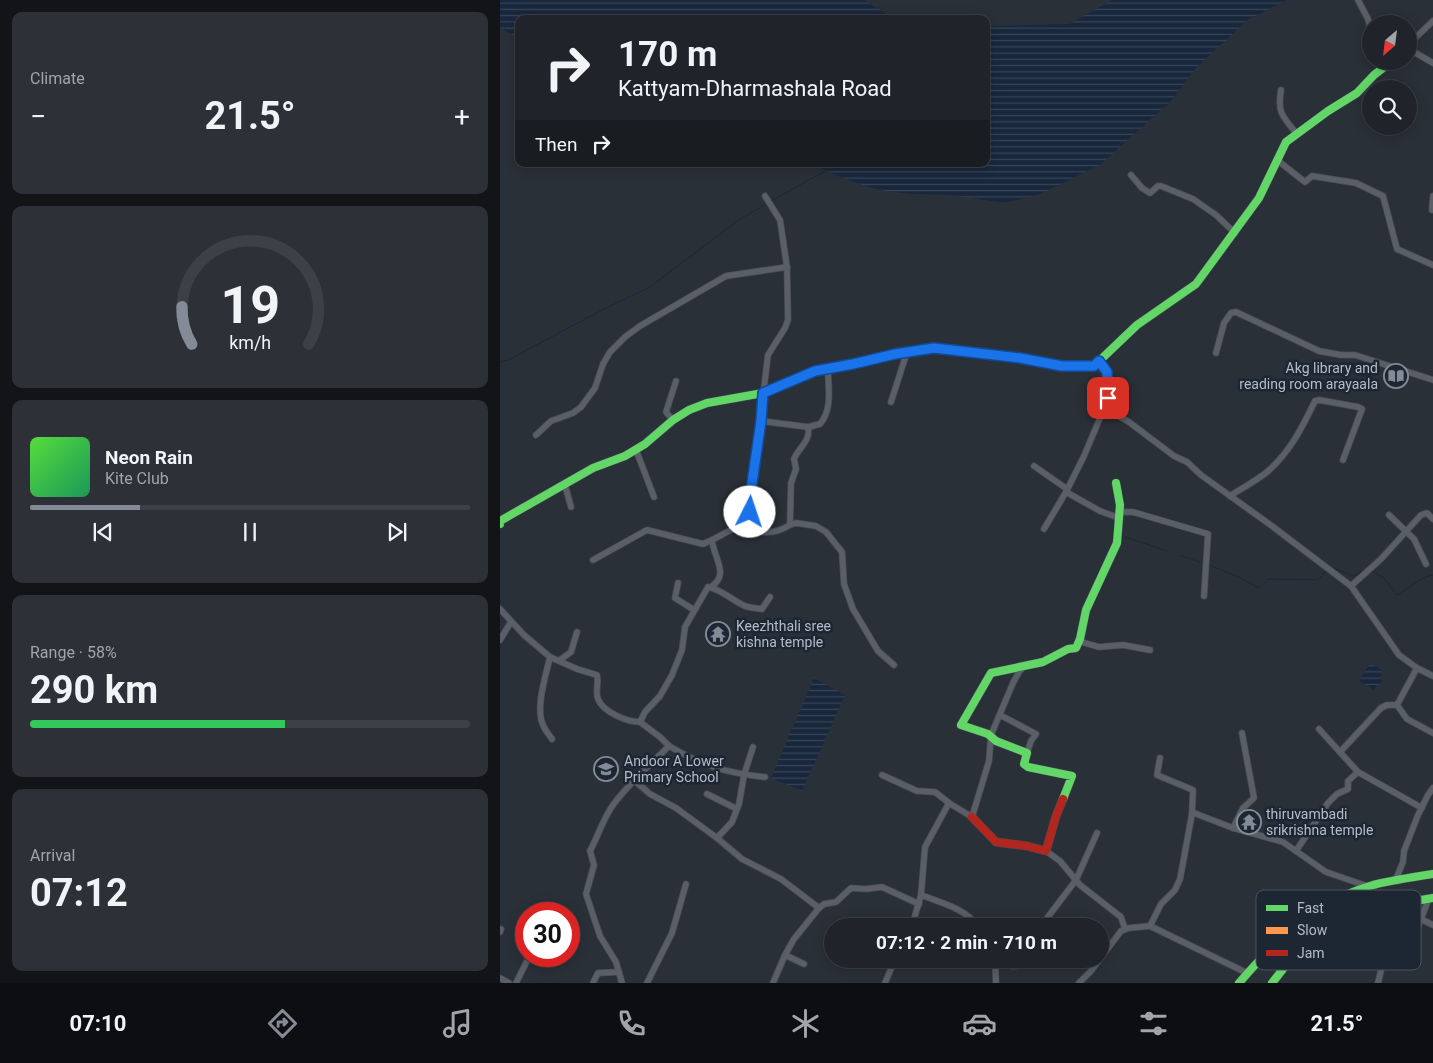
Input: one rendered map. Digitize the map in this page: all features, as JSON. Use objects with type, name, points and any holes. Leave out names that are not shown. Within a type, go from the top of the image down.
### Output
[{"type":"main road","points":[[500,522],[597,466],[636,450],[673,420],[690,410],[707,403],[763,393],[815,371],[934,348],[1020,358],[1062,366],[1094,366],[1137,325],[1196,284],[1259,198],[1286,142],[1328,111],[1358,93],[1380,70]]},
{"type":"main road","points":[[972,817],[996,842],[1027,846],[1046,851],[1056,816],[1072,776],[1031,769],[1024,764],[1027,753],[996,741],[991,736],[961,725],[990,673],[1043,662],[1076,648],[1086,610],[1118,543],[1120,505],[1116,482]]},
{"type":"main road","points":[[1358,890],[1396,879],[1433,874]]},
{"type":"main road","points":[[1239,983],[1256,964]]},
{"type":"main road","points":[[1272,983],[1283,970]]},
{"type":"street","points":[[1358,0],[1366,15]]},
{"type":"street","points":[[1418,35],[1433,21]]},
{"type":"street","points":[[1418,54],[1433,63]]},
{"type":"street","points":[[1281,90],[1279,109],[1297,134]]},
{"type":"street","points":[[1277,160],[1305,182],[1312,176],[1356,183],[1383,196],[1397,249],[1433,265]]},
{"type":"street","points":[[1130,175],[1146,192],[1161,186],[1193,199],[1216,215],[1235,233]]},
{"type":"street","points":[[1432,210],[1433,196]]},
{"type":"street","points":[[593,560],[647,530],[703,544],[746,522],[750,512],[751,490],[768,355],[788,320],[787,267],[780,220],[768,200]]},
{"type":"street","points":[[536,435],[551,421],[573,413],[581,407],[595,388],[603,364],[610,352],[625,337],[640,326],[726,276],[787,267]]},
{"type":"street","points":[[1216,353],[1224,323],[1231,313],[1236,312],[1319,351],[1341,355],[1356,355],[1433,380]]},
{"type":"street","points":[[891,402],[907,352]]},
{"type":"street","points":[[1044,529],[1066,491],[1088,446],[1108,398],[1107,372],[1099,361]]},
{"type":"street","points":[[761,421],[808,427],[820,424],[826,415],[828,404],[828,369]]},
{"type":"street","points":[[673,420],[666,412],[676,381]]},
{"type":"street","points":[[1230,496],[1266,473],[1286,453],[1300,432],[1315,400],[1362,409],[1343,460]]},
{"type":"street","points":[[1103,407],[1129,422],[1174,456],[1187,462],[1201,475],[1351,586],[1399,655],[1417,668],[1433,676]]},
{"type":"street","points":[[790,525],[791,483],[796,469],[794,459],[807,440],[808,427]]},
{"type":"street","points":[[636,450],[654,497]]},
{"type":"street","points":[[1034,466],[1066,491],[1100,511],[1119,515],[1133,512],[1208,534],[1204,596]]},
{"type":"street","points":[[565,485],[571,507]]},
{"type":"street","points":[[1351,586],[1381,560],[1421,515],[1427,513],[1433,519]]},
{"type":"street","points":[[1389,515],[1414,539],[1426,564]]},
{"type":"street","points":[[746,522],[768,534],[796,523],[816,526],[826,532],[842,552],[844,584],[853,609],[878,651],[894,665]]},
{"type":"street","points":[[640,722],[645,712],[660,696],[677,664],[682,650],[685,627],[694,610],[708,587],[711,587],[721,577],[722,572],[712,540]]},
{"type":"street","points":[[678,583],[675,598],[694,610]]},
{"type":"street","points":[[711,587],[745,606],[762,609],[770,597]]},
{"type":"street","points":[[500,609],[524,636],[550,657],[576,669],[594,672],[597,675],[597,694],[602,705],[616,715],[626,720],[640,722],[669,746],[695,761],[744,775],[765,777]]},
{"type":"street","points":[[500,640],[511,622]]},
{"type":"street","points":[[560,660],[570,652],[577,632]]},
{"type":"street","points":[[1078,642],[1099,647],[1123,645],[1150,650]]},
{"type":"street","points":[[550,657],[542,691],[541,716],[543,725],[552,739]]},
{"type":"street","points":[[882,775],[917,791],[935,792],[972,817],[990,761],[991,736],[1016,677],[1025,665]]},
{"type":"street","points":[[1397,705],[1417,668]]},
{"type":"street","points":[[1340,752],[1381,708],[1388,705],[1397,705]]},
{"type":"street","points":[[1397,705],[1407,719],[1433,733]]},
{"type":"street","points":[[1000,715],[1036,734],[1030,740],[1027,753]]},
{"type":"street","points":[[1318,729],[1358,772],[1422,808]]},
{"type":"street","points":[[1232,828],[1243,808],[1254,798],[1242,733]]},
{"type":"street","points":[[623,983],[616,962],[600,936],[586,894],[594,865],[590,851],[612,806],[669,746]]},
{"type":"street","points":[[717,838],[732,822],[753,747]]},
{"type":"street","points":[[1150,926],[1161,904],[1175,890],[1180,879],[1192,814],[1193,790],[1157,774],[1160,758]]},
{"type":"street","points":[[1296,851],[1328,803],[1337,794],[1348,789],[1348,781],[1358,772]]},
{"type":"street","points":[[634,781],[650,794],[676,808],[742,859],[781,879],[819,908]]},
{"type":"street","points":[[1396,879],[1403,862],[1404,851],[1422,808],[1433,788]]},
{"type":"street","points":[[707,794],[737,809]]},
{"type":"street","points":[[915,918],[921,896],[925,847],[949,802]]},
{"type":"street","points":[[1192,814],[1201,815],[1232,828],[1275,839],[1326,872],[1367,886]]},
{"type":"street","points":[[1047,918],[1076,880],[1097,833]]},
{"type":"street","points":[[1046,851],[1060,861],[1076,880],[1121,918],[1125,929]]},
{"type":"street","points":[[647,983],[672,933],[686,884]]},
{"type":"street","points":[[773,983],[794,939],[819,908],[824,904],[836,902],[851,888],[866,889],[882,886],[919,904]]},
{"type":"street","points":[[921,896],[946,905],[972,918]]},
{"type":"street","points":[[1431,898],[1421,919],[1433,925]]},
{"type":"street","points":[[1079,983],[1091,971],[1121,931],[1150,926],[1248,973]]},
{"type":"street","points":[[785,955],[804,964]]},
{"type":"street","points":[[516,983],[524,967]]},
{"type":"street","points":[[885,983],[891,968]]},
{"type":"street","points":[[996,983],[997,968]]},
{"type":"street","points":[[1378,983],[1381,970]]},
{"type":"street","points":[[593,983],[598,973],[619,972]]},
{"type":"street","points":[[500,978],[510,983]]},
{"type":"water","points":[[500,0],[864,0],[888,15],[515,15],[515,36],[500,28]]},
{"type":"water","points":[[1112,0],[1287,0],[1249,19],[1197,67],[1170,102],[1100,165],[1038,195],[1005,203],[950,195],[886,191],[840,177],[819,167],[990,167],[990,26],[1069,24]]},
{"type":"water","points":[[1370,663],[1382,670],[1380,678],[1383,684],[1377,685],[1374,690],[1359,681]]},
{"type":"water","points":[[814,678],[845,695],[802,791],[771,778]]},
{"type":"waterway","points":[[771,201],[827,170]]},
{"type":"waterway","points":[[500,362],[508,360],[650,287],[740,219],[768,203]]},
{"type":"waterway","points":[[1125,537],[1167,551]]},
{"type":"waterway","points":[[1181,556],[1200,562]]},
{"type":"waterway","points":[[1209,565],[1239,577],[1259,588],[1268,579],[1318,580],[1326,571]]},
{"type":"waterway","points":[[1333,568],[1354,576],[1363,571]]},
{"type":"waterway","points":[[1373,572],[1384,578],[1397,595],[1423,578],[1433,575]]},
{"type":"traffic: fast","points":[[1053,364],[1062,366],[1094,366],[1137,325],[1196,284],[1259,198],[1286,142],[1328,111],[1357,93],[1380,70]]},
{"type":"traffic: fast","points":[[500,524],[500,521],[593,468],[625,456],[645,444],[673,420],[689,410],[707,403],[763,393],[815,371],[840,366]]},
{"type":"traffic: fast","points":[[1063,799],[1072,776],[1028,767],[1024,764],[1027,753],[996,741],[988,734],[961,725],[991,673],[1043,662],[1068,649],[1076,648],[1080,639],[1086,610],[1117,543],[1120,505],[1116,483]]},
{"type":"traffic: fast","points":[[1358,890],[1396,880],[1433,874]]},
{"type":"traffic: fast","points":[[1421,900],[1433,898]]},
{"type":"traffic: fast","points":[[1239,983],[1256,965]]},
{"type":"traffic: fast","points":[[1272,983],[1282,970]]},
{"type":"traffic: slow","points":[[840,366],[895,353],[934,348],[1053,364]]},
{"type":"traffic: jam","points":[[972,817],[996,842],[1027,846],[1046,851],[1063,799]]},
{"type":"place","name":"Akg library and reading room arayaala","points":[[1396,376]]},
{"type":"place","name":"Keezhthali sree kishna temple","points":[[718,634]]},
{"type":"place","name":"Andoor A Lower Primary School","points":[[606,769]]},
{"type":"place","name":"thiruvambadi srikrishna temple","points":[[1249,822]]},
{"type":"route","points":[[750,512],[763,393],[815,371],[895,354],[934,348],[1020,358],[1062,366],[1094,366],[1099,361],[1107,372],[1108,398]]}]
